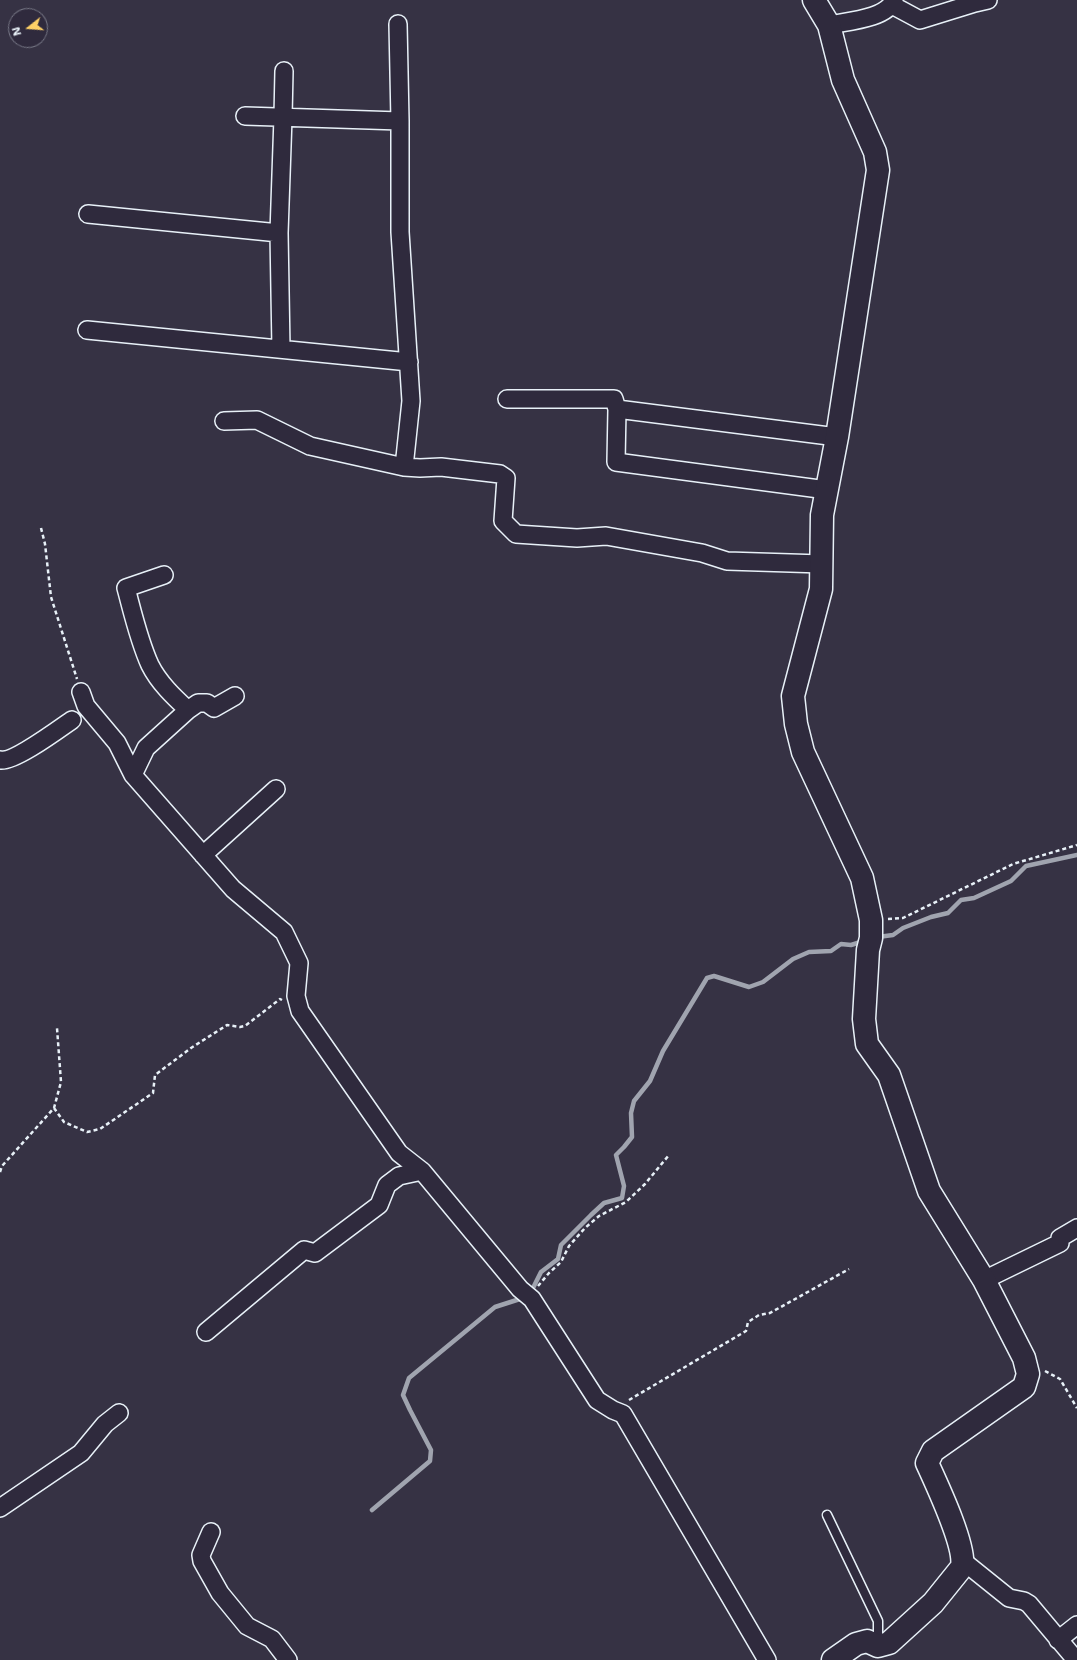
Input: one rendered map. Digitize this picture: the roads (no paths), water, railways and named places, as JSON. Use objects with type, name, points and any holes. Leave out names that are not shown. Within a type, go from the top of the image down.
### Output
[{"type":"street","points":[[814,0],[829,25],[843,80],[876,152],[878,170],[837,437],[822,515],[821,589],[793,696],[796,724],[803,752],[862,878],[871,920],[871,938],[868,950],[864,1019],[867,1044],[889,1075],[929,1191],[984,1280],[1024,1358],[1028,1374],[1024,1387],[933,1451],[927,1463],[955,1532],[963,1561],[962,1567],[933,1603],[880,1653],[867,1641],[856,1644],[833,1660]]},
{"type":"street","points":[[829,25],[878,15],[893,2],[920,20],[979,1]]},
{"type":"street","points":[[398,24],[400,232],[411,401],[404,467]]},
{"type":"street","points":[[281,349],[278,233],[284,117],[284,71]]},
{"type":"street","points":[[245,116],[400,121]]},
{"type":"street","points":[[88,214],[278,233]]},
{"type":"street","points":[[87,330],[409,362]]},
{"type":"street","points":[[507,399],[614,399],[617,409],[616,462],[827,490]]},
{"type":"street","points":[[617,409],[837,437]]},
{"type":"street","points":[[224,421],[257,420],[310,446],[404,467],[441,467],[500,474],[506,478],[503,521],[516,534],[577,538],[606,536],[702,553],[727,561],[822,564]]},
{"type":"street","points":[[164,575],[126,588],[142,645],[151,666],[167,689],[188,710]]},
{"type":"street","points":[[82,692],[86,706],[117,743],[133,775],[233,889],[284,932],[299,963],[296,996],[300,1011],[399,1153],[422,1171],[520,1289],[532,1299],[597,1400],[613,1410],[623,1414],[767,1660]]},
{"type":"street","points":[[133,775],[146,748],[188,710],[198,703],[207,703],[214,708],[235,696]]},
{"type":"street","points":[[0,760],[4,761],[15,757],[72,720]]},
{"type":"street","points":[[203,855],[276,788]]},
{"type":"street","points":[[206,1332],[304,1250],[315,1253],[379,1205],[387,1185],[399,1176],[422,1171]]},
{"type":"street","points":[[984,1280],[1060,1243],[1060,1238],[1077,1228]]},
{"type":"street","points":[[0,1508],[81,1452],[105,1424],[119,1413]]},
{"type":"street","points":[[211,1532],[201,1555],[202,1562],[220,1593],[247,1626],[272,1639],[288,1660]]},
{"type":"street","points":[[963,1561],[1009,1598],[1024,1601],[1029,1604],[1076,1660]]},
{"type":"street","points":[[1058,1640],[1077,1625]]},
{"type":"lane","points":[[827,1515],[878,1621],[880,1653]]},
{"type":"waterway","points":[[878,937],[893,935],[903,928],[931,917],[948,913],[961,900],[974,898],[1011,881],[1026,866],[1077,855]]},
{"type":"waterway","points":[[533,1288],[541,1272],[558,1259],[561,1245],[604,1203],[622,1198],[624,1186],[616,1155],[632,1137],[631,1113],[634,1101],[650,1081],[663,1051],[707,978],[714,976],[749,987],[763,982],[793,959],[809,952],[831,951],[841,944],[851,945],[864,941]]},
{"type":"waterway","points":[[372,1510],[430,1461],[431,1450],[403,1395],[409,1378],[495,1307],[523,1298]]}]
